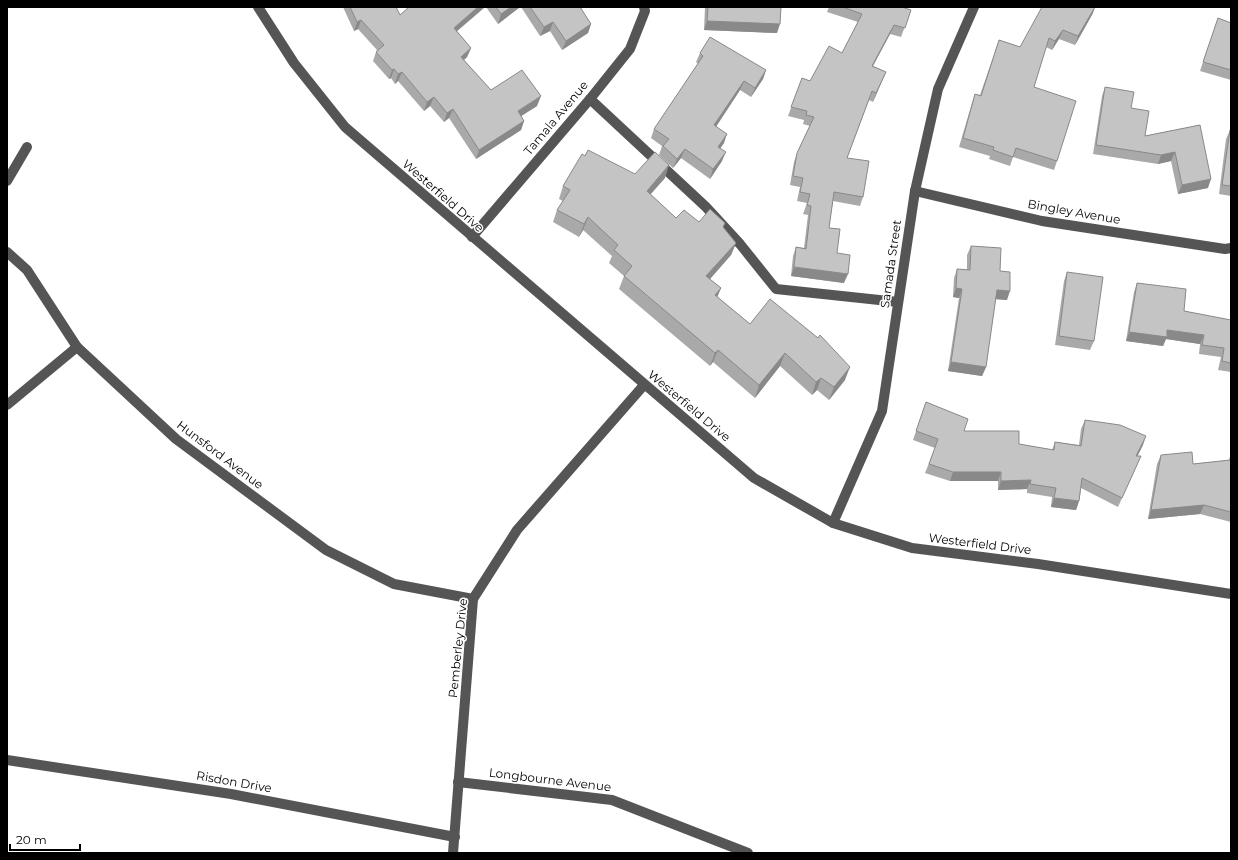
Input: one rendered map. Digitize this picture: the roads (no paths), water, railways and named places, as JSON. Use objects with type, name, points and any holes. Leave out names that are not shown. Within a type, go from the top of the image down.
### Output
[{"type":"street","name":"Westerfield Drive","points":[[258,7],[294,63],[345,128],[754,478],[833,523],[912,548],[1038,564],[1231,594]]},
{"type":"street","name":"Tamala Avenue","points":[[472,237],[590,99],[630,49],[645,10],[644,7]]},
{"type":"street","name":"Samada Street","points":[[833,523],[882,411],[914,191],[938,89],[974,7]]},
{"type":"street","points":[[590,99],[706,207],[740,244],[776,289],[898,302]]},
{"type":"street","points":[[7,181],[27,147]]},
{"type":"street","name":"Bingley Avenue","points":[[914,191],[1042,221],[1225,249],[1231,248]]},
{"type":"street","name":"Hunsford Avenue","points":[[7,252],[27,270],[77,347],[176,439],[326,550],[394,584],[473,599]]},
{"type":"street","points":[[7,405],[77,347]]},
{"type":"street","name":"Pemberley Drive","points":[[453,853],[473,599],[517,530],[644,385]]},
{"type":"street","name":"Risdon Drive","points":[[7,760],[231,794],[454,837]]},
{"type":"street","name":"Longbourne Avenue","points":[[458,782],[612,800],[748,853]]}]
